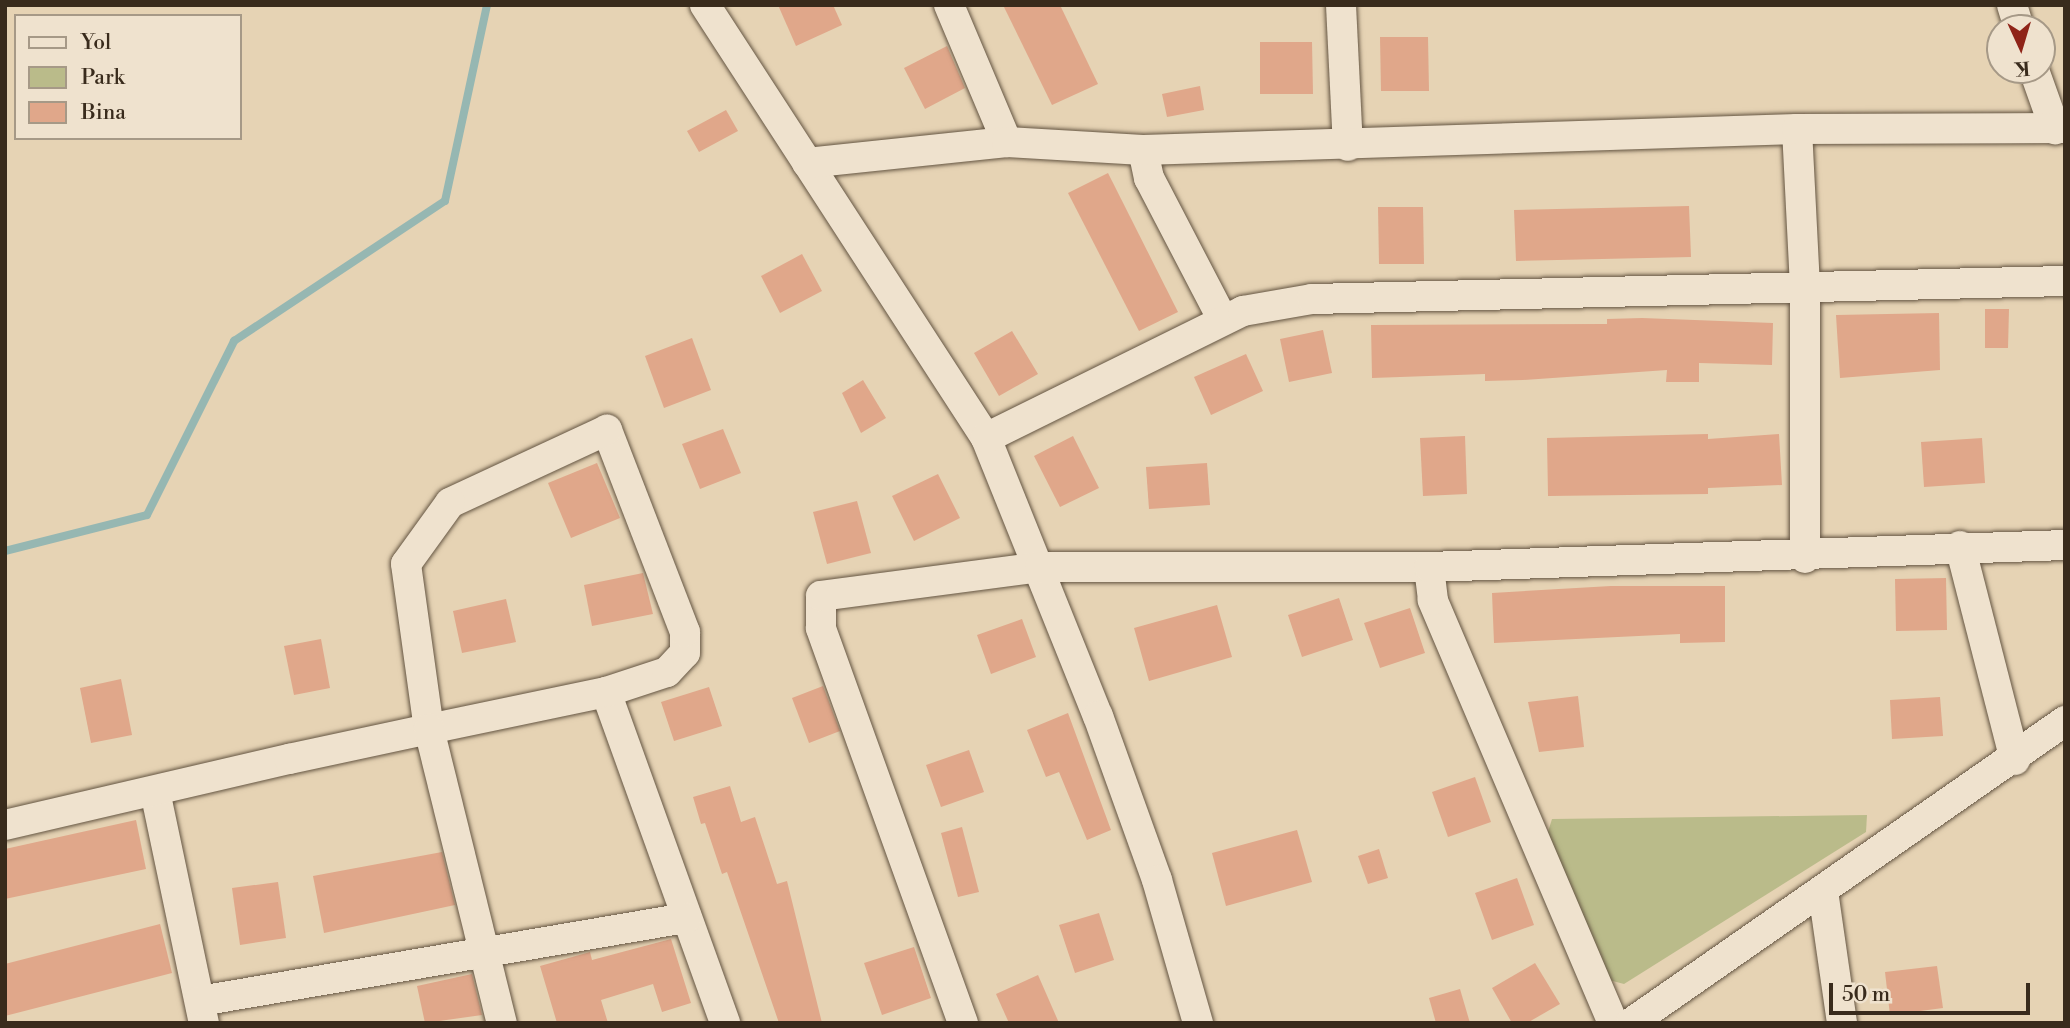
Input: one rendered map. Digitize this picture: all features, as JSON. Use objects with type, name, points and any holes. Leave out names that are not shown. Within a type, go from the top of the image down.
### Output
[{"type":"street","points":[[705,5],[986,438],[1040,567],[1157,880],[1198,1023]]},
{"type":"street","points":[[948,5],[1007,142]]},
{"type":"street","points":[[1341,5],[1348,146]]},
{"type":"street","points":[[807,163],[1007,142],[1143,150],[1348,146],[1797,129],[2060,129],[2040,84]]},
{"type":"street","points":[[1797,129],[1805,288],[1805,558]]},
{"type":"street","points":[[1143,150],[1149,178],[1223,320]]},
{"type":"street","points":[[986,438],[1243,311],[1312,299],[2065,281]]},
{"type":"street","points":[[5,825],[429,729],[606,692],[667,672],[685,653],[675,603],[607,430],[450,503],[406,564],[429,729],[502,1023]]},
{"type":"street","points":[[963,1023],[821,628],[821,596],[1040,567],[1429,567],[1805,558],[1960,546],[2065,545]]},
{"type":"street","points":[[1960,546],[2015,760]]},
{"type":"street","points":[[1429,567],[1433,600],[1613,1023]]},
{"type":"street","points":[[606,692],[725,1023]]},
{"type":"street","points":[[1631,1023],[2015,760],[2065,721]]},
{"type":"street","points":[[155,790],[202,1012],[484,950],[687,918]]},
{"type":"street","points":[[1823,891],[1842,1023]]},
{"type":"green space","points":[[1867,815],[1866,832],[1624,984],[1609,980],[1547,835],[1552,819]]},
{"type":"building","points":[[778,5],[833,5],[842,25],[796,46]]},
{"type":"building","points":[[1003,5],[1060,5],[1098,84],[1052,105]]},
{"type":"building","points":[[1380,37],[1428,37],[1429,91],[1381,91]]},
{"type":"building","points":[[1260,42],[1312,42],[1313,94],[1260,94]]},
{"type":"building","points":[[947,46],[965,88],[925,109],[904,68]]},
{"type":"building","points":[[1200,86],[1204,110],[1167,117],[1162,94]]},
{"type":"building","points":[[726,110],[738,131],[699,152],[687,131]]},
{"type":"building","points":[[1108,173],[1178,312],[1139,331],[1068,193]]},
{"type":"building","points":[[1689,206],[1691,257],[1516,261],[1514,210]]},
{"type":"building","points":[[1378,207],[1423,207],[1424,264],[1379,264]]},
{"type":"building","points":[[802,254],[822,291],[780,313],[761,276]]},
{"type":"building","points":[[1985,309],[2009,309],[2008,348],[1985,348]]},
{"type":"building","points":[[1939,313],[1940,370],[1840,378],[1836,315]]},
{"type":"building","points":[[1607,319],[1773,323],[1772,365],[1699,363],[1699,382],[1666,382],[1667,370],[1523,380],[1485,381],[1485,374],[1372,378],[1371,325],[1607,324]]},
{"type":"building","points":[[1323,330],[1332,373],[1289,382],[1280,339]]},
{"type":"building","points":[[1012,331],[1038,374],[999,396],[974,353]]},
{"type":"building","points":[[692,338],[711,390],[664,408],[645,356]]},
{"type":"building","points":[[1246,354],[1263,391],[1211,415],[1194,377]]},
{"type":"building","points":[[863,380],[886,418],[861,433],[842,393]]},
{"type":"building","points":[[723,429],[741,473],[700,489],[682,444]]},
{"type":"building","points":[[1708,434],[1708,439],[1779,434],[1782,485],[1708,488],[1708,494],[1548,496],[1547,438]]},
{"type":"building","points":[[1073,436],[1099,488],[1060,507],[1034,456]]},
{"type":"building","points":[[1465,436],[1467,494],[1423,496],[1420,438]]},
{"type":"building","points":[[1982,438],[1985,483],[1924,487],[1921,442]]},
{"type":"building","points":[[597,463],[620,518],[571,538],[548,483]]},
{"type":"building","points":[[1207,463],[1210,505],[1149,509],[1146,467]]},
{"type":"building","points":[[938,474],[960,518],[914,541],[892,496]]},
{"type":"building","points":[[857,501],[871,553],[827,564],[813,512]]},
{"type":"building","points":[[643,573],[653,614],[592,626],[584,585]]},
{"type":"building","points":[[1946,578],[1947,630],[1896,631],[1895,579]]},
{"type":"building","points":[[1611,586],[1725,586],[1725,642],[1680,643],[1680,634],[1494,643],[1492,593]]},
{"type":"building","points":[[1339,598],[1353,640],[1302,657],[1288,615]]},
{"type":"building","points":[[506,599],[516,642],[462,653],[453,611]]},
{"type":"building","points":[[1217,605],[1232,657],[1149,681],[1134,628]]},
{"type":"building","points":[[1410,608],[1425,653],[1380,668],[1364,623]]},
{"type":"building","points":[[1022,619],[1036,657],[991,674],[977,635]]},
{"type":"building","points":[[321,639],[330,688],[294,695],[284,646]]},
{"type":"building","points":[[121,679],[132,735],[91,743],[80,688]]},
{"type":"building","points":[[823,686],[840,731],[809,743],[792,698]]},
{"type":"building","points":[[709,687],[722,726],[674,741],[661,702]]},
{"type":"building","points":[[1578,696],[1584,747],[1539,752],[1528,702]]},
{"type":"building","points":[[1940,697],[1943,736],[1892,739],[1890,700]]},
{"type":"building","points":[[1068,713],[1111,830],[1087,840],[1059,772],[1046,777],[1027,730]]},
{"type":"building","points":[[969,750],[984,792],[941,807],[926,765]]},
{"type":"building","points":[[1475,777],[1491,822],[1448,837],[1432,792]]},
{"type":"building","points":[[730,786],[741,822],[755,817],[777,884],[787,881],[822,1023],[779,1023],[727,872],[722,874],[705,823],[701,824],[693,797]]},
{"type":"building","points":[[136,820],[146,869],[5,899],[5,849]]},
{"type":"building","points":[[962,827],[979,892],[958,897],[941,833]]},
{"type":"building","points":[[1297,830],[1312,882],[1226,906],[1212,853]]},
{"type":"building","points":[[1379,849],[1388,878],[1368,884],[1358,856]]},
{"type":"building","points":[[442,852],[455,905],[324,933],[313,876]]},
{"type":"building","points":[[1517,878],[1534,925],[1492,940],[1475,893]]},
{"type":"building","points":[[278,882],[286,938],[240,945],[232,888]]},
{"type":"building","points":[[1099,913],[1114,960],[1075,973],[1059,925]]},
{"type":"building","points":[[160,924],[172,973],[5,1016],[5,964]]},
{"type":"building","points":[[671,939],[691,1003],[662,1012],[653,984],[601,1000],[608,1023],[557,1023],[540,966],[590,952],[592,960]]},
{"type":"building","points":[[914,947],[931,998],[882,1015],[864,963]]},
{"type":"building","points":[[1535,963],[1560,1004],[1527,1023],[1512,1023],[1492,988]]},
{"type":"building","points":[[1937,966],[1943,1008],[1890,1015],[1885,972]]},
{"type":"building","points":[[472,974],[482,1015],[425,1023],[417,986]]},
{"type":"building","points":[[1038,975],[1059,1023],[1009,1023],[996,994]]},
{"type":"building","points":[[1460,989],[1470,1023],[1436,1023],[1429,998]]},
{"type":"waterway","points":[[5,551],[147,515],[234,341],[445,201],[487,5]]}]
